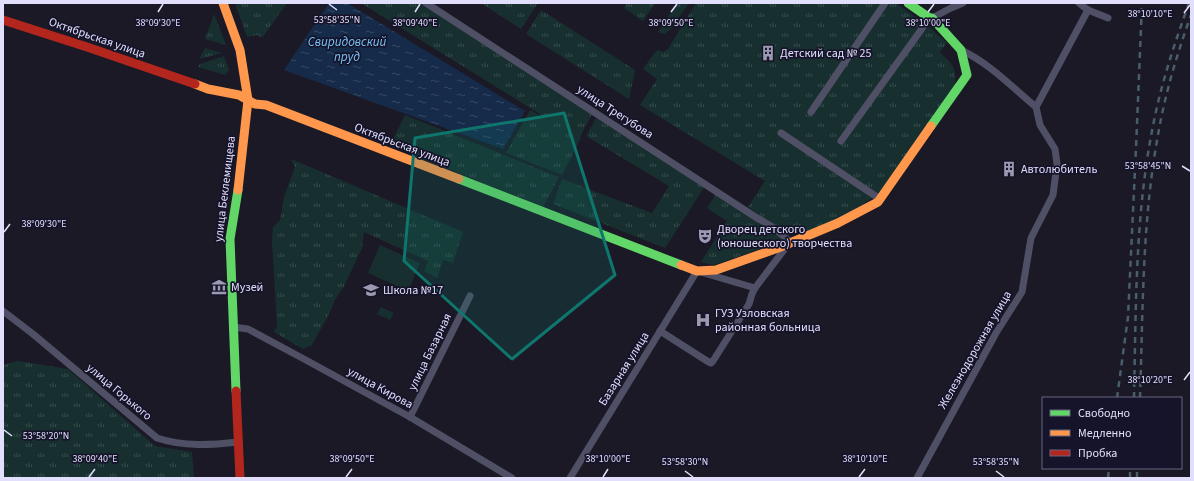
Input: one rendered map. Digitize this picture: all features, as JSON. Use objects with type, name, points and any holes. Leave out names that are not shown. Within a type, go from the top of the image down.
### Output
[{"type":"street","name":"улица Беклемищева","points":[[224,3],[240,50],[248,100],[238,189],[230,239],[240,478]]},
{"type":"street","name":"улица Трегубова","points":[[426,3],[757,218],[769,224],[790,242]]},
{"type":"street","points":[[811,112],[885,3]]},
{"type":"street","points":[[908,3],[930,18],[960,50],[973,56],[1036,107],[1088,10]]},
{"type":"street","points":[[841,141],[930,18],[963,3]]},
{"type":"street","points":[[1079,3],[1088,10],[1108,18]]},
{"type":"street","name":"Октябрьская улица","points":[[3,20],[87,47],[208,89],[239,95],[255,104],[266,105],[697,271],[716,270],[778,248],[838,223],[872,205],[880,199]]},
{"type":"street","points":[[781,133],[880,199],[967,75],[960,50]]},
{"type":"street","name":"Железнодорожная улица","points":[[917,478],[996,333],[1022,292],[1031,238],[1053,195],[1057,164],[1055,149],[1040,125],[1036,107]]},
{"type":"street","points":[[660,331],[710,363],[713,361],[749,304],[752,294],[790,242]]},
{"type":"street","points":[[697,271],[756,288]]},
{"type":"street","name":"Базарная улица","points":[[570,478],[697,271]]},
{"type":"street","name":"улица Базарная","points":[[410,417],[470,296]]},
{"type":"street","name":"улица Горького","points":[[3,311],[33,334],[157,438],[188,445],[239,442]]},
{"type":"street","name":"улица Кирова","points":[[233,327],[248,328],[410,417],[512,478]]},
{"type":"highlighted area","points":[[564,113],[615,275],[512,359],[404,261],[415,138]]},
{"type":"green space","points":[[235,3],[287,3],[262,38],[257,35],[247,37]]},
{"type":"green space","points":[[361,3],[422,3],[592,114],[562,175],[506,153],[530,110],[556,124]]},
{"type":"green space","points":[[481,3],[538,3],[521,29]]},
{"type":"green space","points":[[627,3],[655,3],[643,21],[624,8]]},
{"type":"green space","points":[[677,3],[689,3],[670,30],[664,34],[658,32]]},
{"type":"green space","points":[[696,3],[896,3],[930,28],[947,43],[940,53],[948,60],[955,72],[954,87],[881,192],[841,217],[812,230],[789,235],[748,207],[765,181],[640,105],[657,79],[643,69],[657,50],[663,52],[668,49]]},
{"type":"green space","points":[[541,10],[635,70],[629,99],[526,34]]},
{"type":"green space","points":[[214,14],[226,45],[205,39]]},
{"type":"green space","points":[[205,48],[222,53],[199,59]]},
{"type":"green space","points":[[224,56],[229,70],[225,75],[198,67],[200,64]]},
{"type":"green space","points":[[405,115],[559,177],[543,207],[390,145]]},
{"type":"green space","points":[[596,118],[705,186],[665,248],[553,204],[562,179],[652,213],[669,186],[586,136]]},
{"type":"green space","points":[[291,159],[463,232],[453,263],[443,260],[437,278],[424,271],[428,261],[364,232],[362,248],[343,288],[336,298],[312,345],[303,349],[274,332],[277,326],[272,241],[273,227],[280,220],[284,197],[295,167]]},
{"type":"green space","points":[[717,193],[786,240],[714,265],[701,262],[727,221],[707,208]]},
{"type":"green space","points":[[380,245],[420,263],[408,291],[368,273]]},
{"type":"green space","points":[[381,307],[394,313],[390,320],[377,314]]},
{"type":"green space","points":[[18,361],[68,369],[155,446],[192,452],[194,478],[3,478],[3,365]]},
{"type":"water","name":"Свиридовский пруд","points":[[329,3],[347,3],[525,111],[503,149],[284,70]]},
{"type":"railway","points":[[1117,397],[1128,317],[1142,3]]},
{"type":"railway","points":[[1134,397],[1137,264],[1146,164],[1163,82],[1189,3]]},
{"type":"railway","points":[[1140,397],[1144,266],[1153,168],[1168,89],[1176,59],[1191,15]]},
{"type":"railway","points":[[1108,478],[1109,469]]},
{"type":"railway","points":[[1130,469],[1130,478]]},
{"type":"railway","points":[[1137,469],[1137,478]]},
{"type":"traffic: fast","points":[[908,3],[928,17],[932,18],[961,50],[967,75],[931,126]]},
{"type":"traffic: fast","points":[[459,179],[681,265]]},
{"type":"traffic: fast","points":[[236,391],[230,239],[238,190]]},
{"type":"traffic: slow","points":[[223,3],[240,50],[248,100],[238,190]]},
{"type":"traffic: slow","points":[[195,84],[208,89],[239,95],[255,104],[266,105],[459,179]]},
{"type":"traffic: slow","points":[[681,265],[697,271],[716,270],[778,248],[838,223],[878,202],[931,126]]},
{"type":"traffic: jam","points":[[3,20],[195,84]]},
{"type":"traffic: jam","points":[[236,391],[240,478]]},
{"type":"place","name":"Детский сад № 25","points":[[768,53]]},
{"type":"place","name":"Автолюбитель","points":[[1009,169]]},
{"type":"place","name":"Дворец детского (юношеского) творчества","points":[[705,236]]},
{"type":"place","name":"Музей","points":[[219,287]]},
{"type":"place","name":"Школа №17","points":[[371,290]]},
{"type":"place","name":"ГУЗ Узловская районная больница","points":[[703,320]]}]
